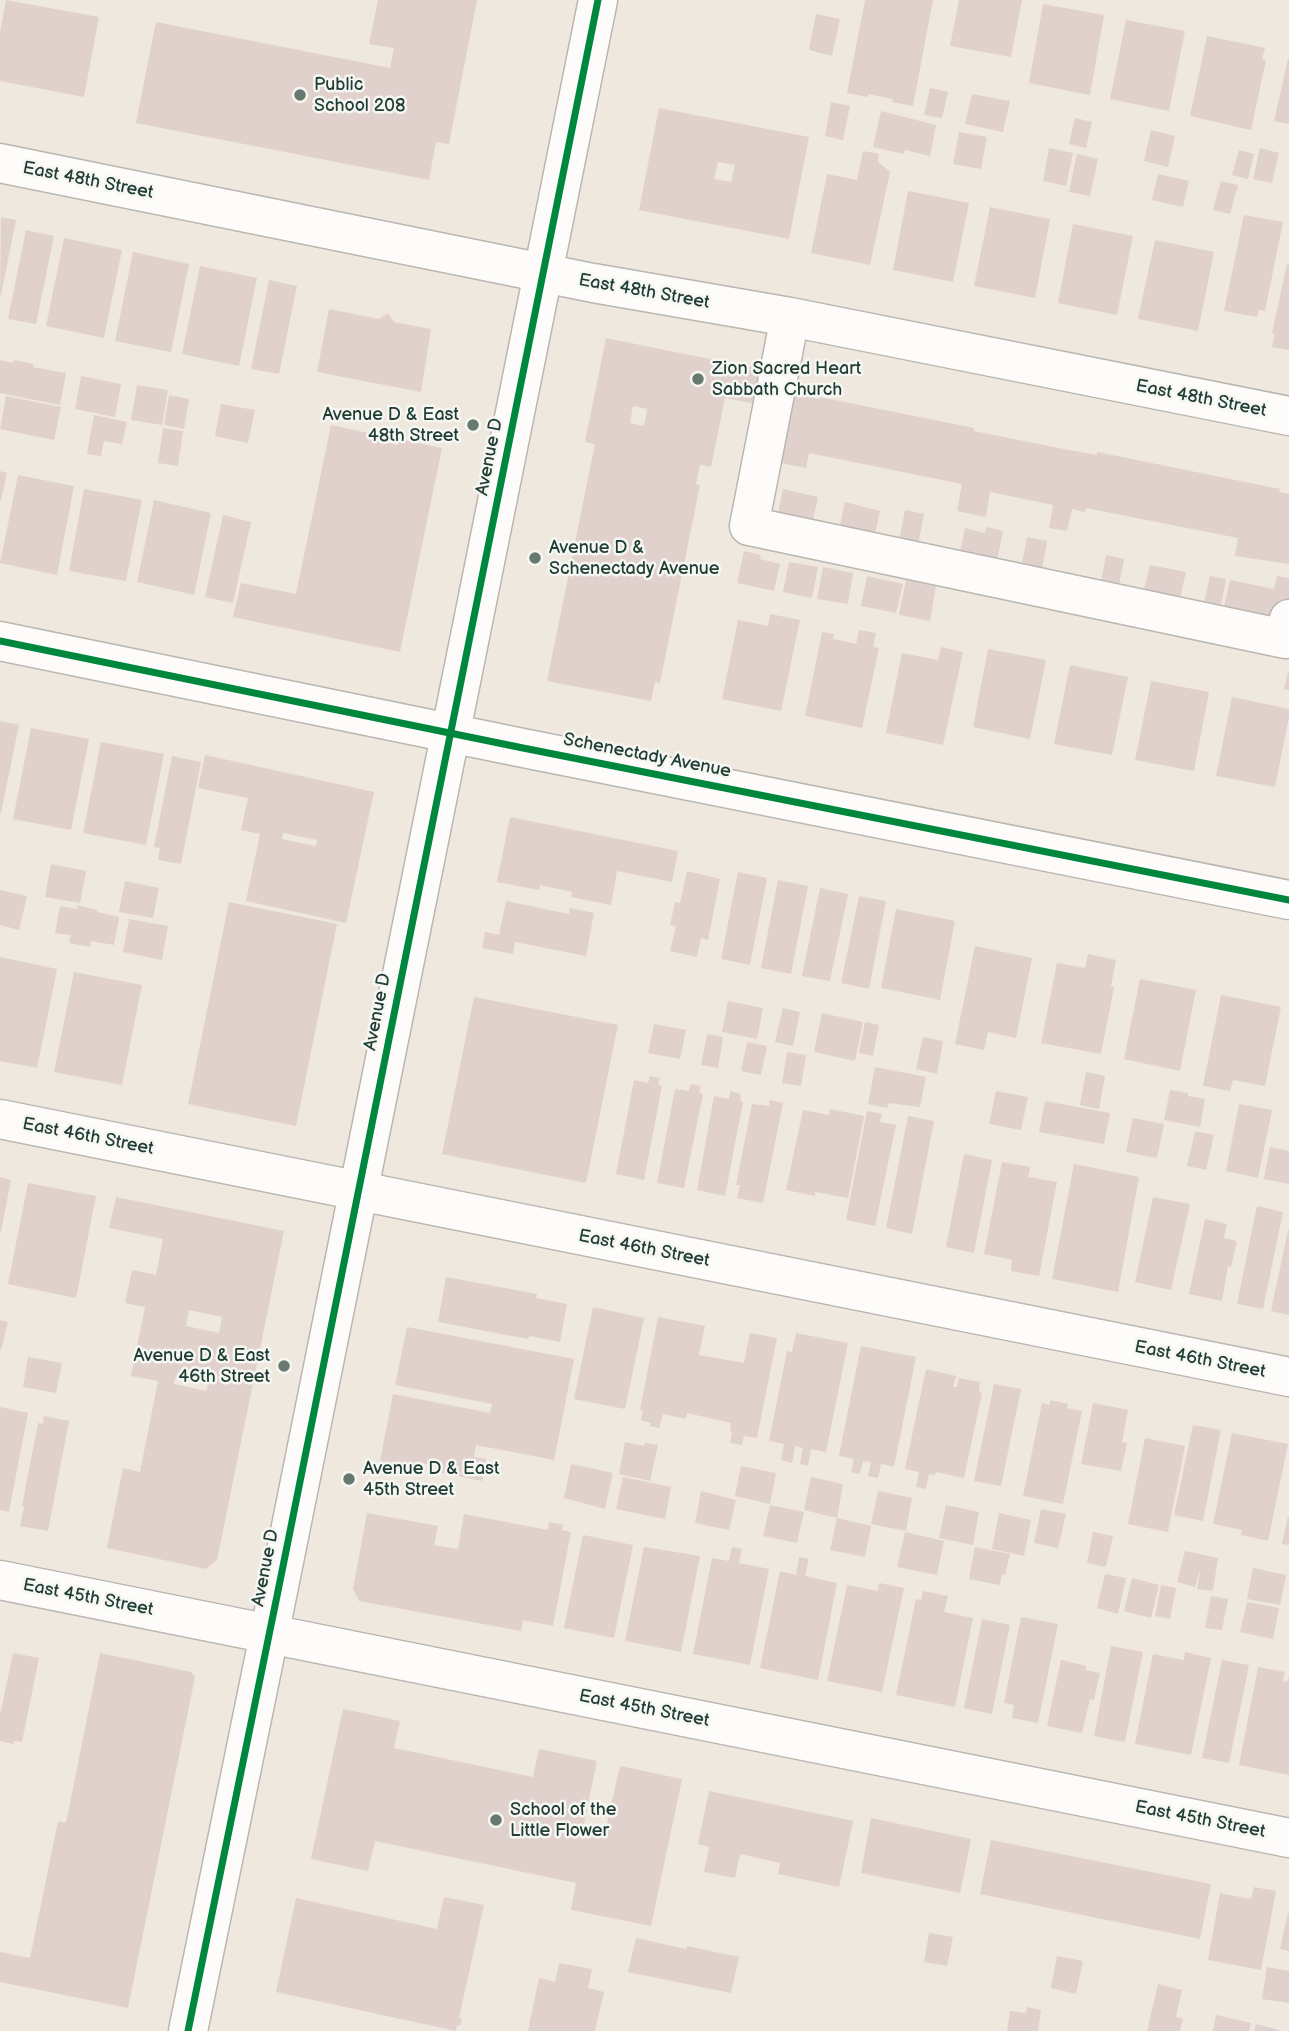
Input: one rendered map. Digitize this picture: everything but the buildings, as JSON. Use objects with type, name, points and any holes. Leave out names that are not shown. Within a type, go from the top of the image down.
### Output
[{"type":"street","name":"Avenue D","points":[[188,2031],[598,0]]},
{"type":"street","name":"East 48th Street","points":[[0,163],[542,273],[790,317],[1289,416]]},
{"type":"street","points":[[790,317],[749,526],[1285,639],[1289,619]]},
{"type":"street","name":"Schenectady Avenue","points":[[0,641],[1289,900]]},
{"type":"street","name":"East 46th Street","points":[[0,1119],[1289,1377]]},
{"type":"street","name":"East 45th Street","points":[[0,1580],[1289,1838]]},
{"type":"cycle path","points":[[188,2031],[598,0]]},
{"type":"cycle path","points":[[0,641],[1289,900]]},
{"type":"place","name":"Public School 208","points":[[300,95]]},
{"type":"place","name":"Zion Sacred Heart Sabbath Church","points":[[698,379]]},
{"type":"place","name":"Avenue D & East 48th Street","points":[[473,425]]},
{"type":"place","name":"Avenue D & Schenectady Avenue","points":[[535,558]]},
{"type":"place","name":"Avenue D & East 46th Street","points":[[284,1366]]},
{"type":"place","name":"Avenue D & East 45th Street","points":[[349,1479]]},
{"type":"place","name":"School of the Little Flower","points":[[496,1820]]}]
